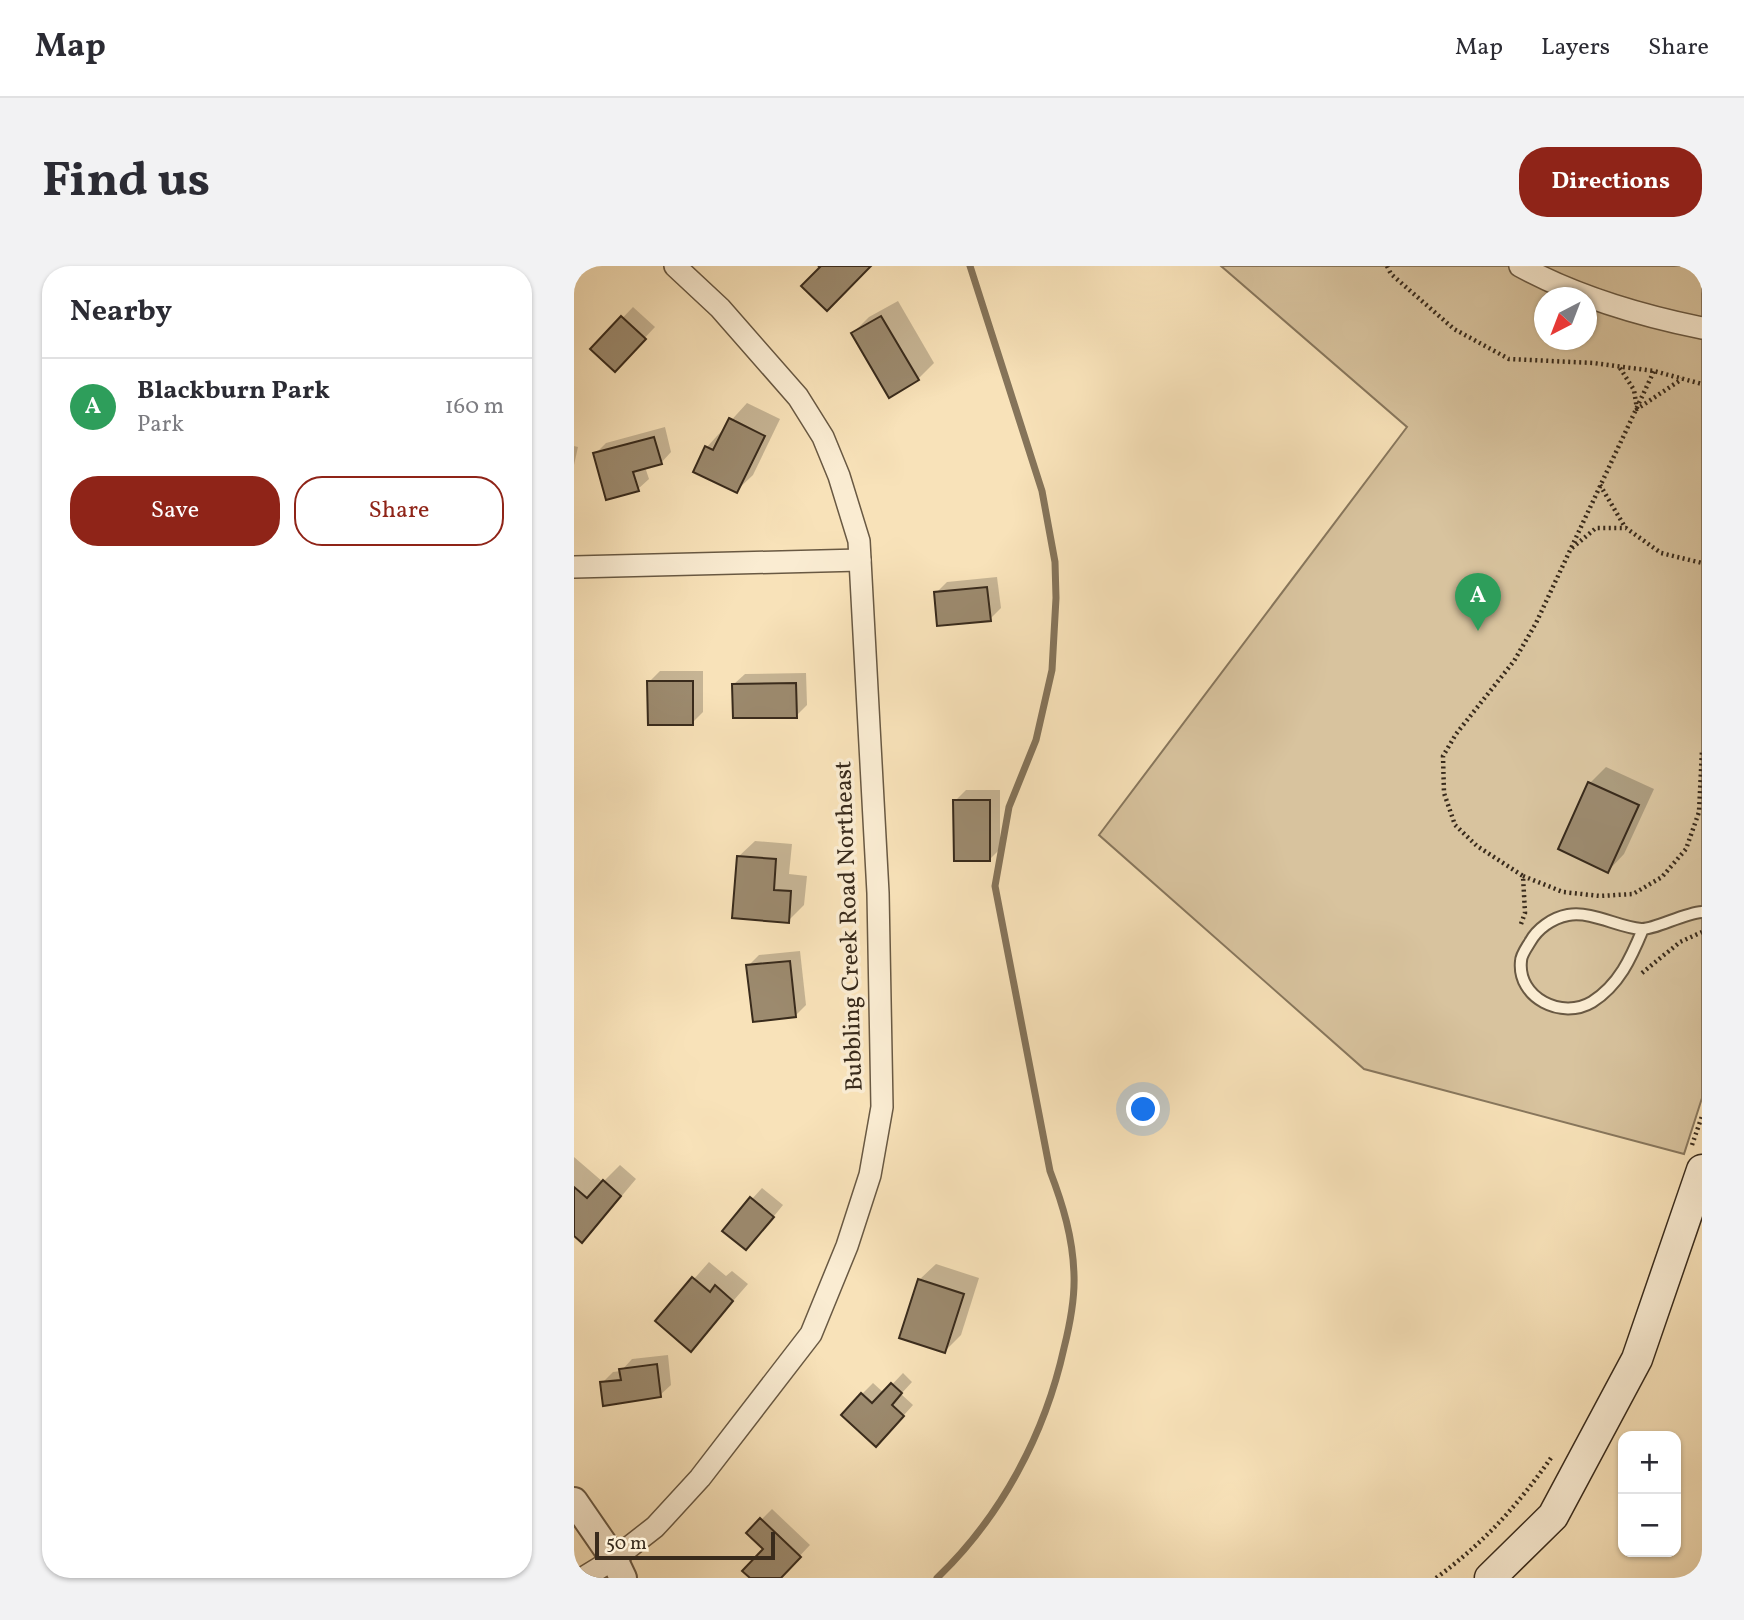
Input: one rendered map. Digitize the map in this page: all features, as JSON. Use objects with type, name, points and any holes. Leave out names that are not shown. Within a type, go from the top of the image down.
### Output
[{"type":"main road","points":[[1490,1578],[1553,1516],[1637,1359],[1695,1163]]},
{"type":"street","name":"Bubbling Creek Road Northeast","points":[[583,1578],[618,1569],[700,1478],[811,1334],[847,1246],[870,1175],[882,1107],[878,893],[859,541],[823,437],[789,387],[720,308],[675,266]]},
{"type":"street","points":[[1520,266],[1555,285],[1632,312],[1702,328]]},
{"type":"street","points":[[574,567],[860,560]]},
{"type":"street","points":[[574,1501],[618,1569]]},
{"type":"lane","points":[[1643,929],[1631,961],[1612,986],[1590,1004],[1565,1009],[1542,1003],[1524,981],[1520,960],[1537,930],[1568,915],[1603,918],[1643,929],[1702,912]]},
{"type":"path","points":[[1387,266],[1391,274],[1454,329],[1509,359],[1593,363],[1654,371],[1702,384]]},
{"type":"path","points":[[1620,368],[1634,390],[1637,409]]},
{"type":"path","points":[[1654,371],[1536,623],[1514,661],[1456,734],[1443,756],[1444,793],[1455,825],[1477,846],[1523,876],[1563,892],[1600,896],[1633,894],[1662,877],[1686,849],[1699,811],[1702,750]]},
{"type":"path","points":[[1637,409],[1682,379]]},
{"type":"path","points":[[1600,485],[1626,528],[1661,552],[1702,563]]},
{"type":"path","points":[[1570,550],[1597,528],[1626,528]]},
{"type":"path","points":[[1693,559],[1702,557]]},
{"type":"path","points":[[1520,925],[1525,912],[1523,876]]},
{"type":"path","points":[[1641,974],[1680,942],[1702,932]]},
{"type":"path","points":[[1695,1163],[1702,1116]]},
{"type":"path","points":[[1436,1578],[1463,1558],[1512,1511],[1559,1446]]},
{"type":"shaded area","points":[[1221,266],[1702,266],[1702,1098],[1684,1154],[1364,1069],[1099,835],[1407,427]]},
{"type":"building","points":[[818,266],[871,266],[827,311],[801,286],[820,267]]},
{"type":"building","points":[[621,316],[646,339],[615,372],[590,349]]},
{"type":"building","points":[[881,316],[919,380],[889,398],[851,333]]},
{"type":"building","points":[[729,418],[765,436],[737,493],[693,472],[705,446],[713,450]]},
{"type":"building","points":[[654,437],[662,464],[633,472],[639,491],[606,500],[593,453]]},
{"type":"building","points":[[987,587],[991,621],[937,626],[934,592]]},
{"type":"building","points":[[647,681],[693,681],[693,725],[648,725]]},
{"type":"building","points":[[796,683],[797,718],[733,718],[732,684]]},
{"type":"building","points":[[1588,782],[1639,805],[1608,873],[1558,849]]},
{"type":"building","points":[[953,800],[990,800],[990,861],[954,861]]},
{"type":"building","points":[[737,856],[776,859],[774,890],[791,891],[789,923],[732,918]]},
{"type":"building","points":[[790,961],[796,1017],[753,1022],[746,965]]},
{"type":"building","points":[[603,1180],[621,1196],[582,1243],[574,1236],[574,1187],[587,1198]]},
{"type":"building","points":[[750,1197],[774,1217],[746,1250],[722,1231]]},
{"type":"building","points":[[692,1277],[710,1292],[715,1285],[733,1301],[691,1352],[655,1321]]},
{"type":"building","points":[[918,1279],[964,1294],[945,1353],[899,1338]]},
{"type":"building","points":[[657,1364],[661,1397],[603,1406],[600,1382],[621,1380],[619,1369]]},
{"type":"building","points":[[891,1383],[902,1393],[892,1405],[904,1416],[876,1447],[841,1415],[861,1393],[872,1403]]},
{"type":"building","points":[[760,1518],[801,1557],[781,1578],[750,1578],[742,1571],[763,1549],[746,1533]]},
{"type":"waterway","points":[[937,1578],[960,1554],[1000,1501],[1032,1442],[1056,1380],[1070,1321],[1074,1284],[1069,1235],[1050,1171],[995,886],[1009,807],[1036,740],[1052,670],[1055,562],[1042,491],[970,266]]},
{"type":"place","name":"Blackburn Park","points":[[1478,631]]}]
